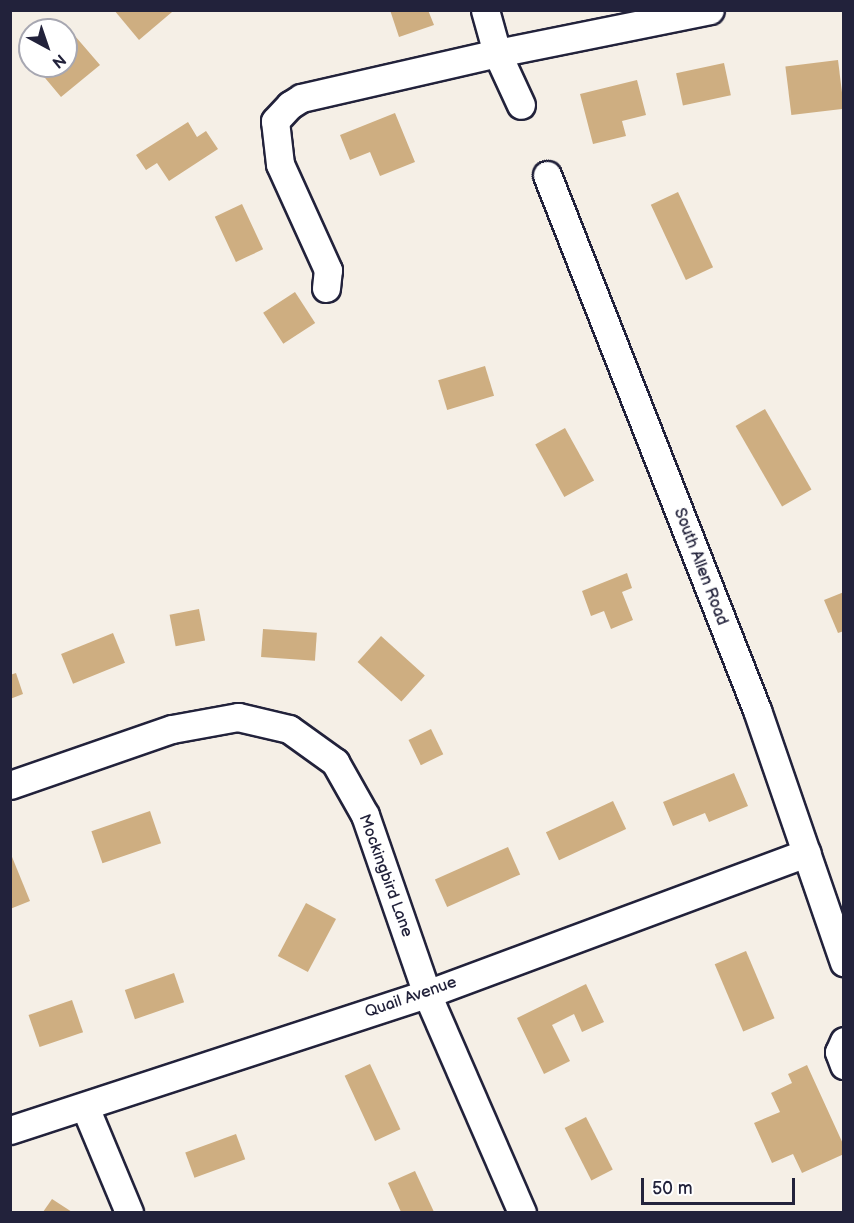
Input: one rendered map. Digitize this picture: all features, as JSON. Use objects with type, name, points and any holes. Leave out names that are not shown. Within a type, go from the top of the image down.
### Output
[{"type":"street","points":[[485,10],[497,53],[521,105]]},
{"type":"street","points":[[326,288],[328,270],[280,164],[275,121],[301,98],[497,53],[710,10]]},
{"type":"street","name":"South Allen Road","points":[[547,175],[757,710],[843,962]]},
{"type":"street","name":"Mockingbird Lane","points":[[10,785],[172,729],[238,717],[289,729],[335,762],[365,815],[427,994],[522,1212]]},
{"type":"street","name":"Quail Avenue","points":[[10,1130],[427,994],[807,854]]},
{"type":"street","points":[[85,1107],[129,1212]]},
{"type":"building","points":[[114,10],[171,10],[172,12],[139,40]]},
{"type":"building","points":[[390,10],[428,10],[434,25],[399,37]]},
{"type":"building","points":[[78,39],[100,65],[61,97],[45,78],[78,78]]},
{"type":"building","points":[[838,60],[844,109],[791,115],[785,66]]},
{"type":"building","points":[[724,63],[731,95],[683,105],[676,73]]},
{"type":"building","points":[[637,80],[646,115],[622,121],[626,136],[593,144],[580,94]]},
{"type":"building","points":[[395,113],[415,162],[380,176],[370,152],[350,160],[340,135]]},
{"type":"building","points":[[188,122],[197,137],[206,131],[218,149],[169,181],[157,163],[146,170],[136,155]]},
{"type":"building","points":[[678,192],[713,267],[686,280],[651,205]]},
{"type":"building","points":[[242,204],[263,249],[236,262],[215,217]]},
{"type":"building","points":[[295,292],[315,323],[283,344],[263,313]]},
{"type":"building","points":[[485,366],[494,396],[447,410],[438,380]]},
{"type":"building","points":[[765,409],[812,490],[782,507],[736,426]]},
{"type":"building","points":[[565,428],[594,480],[564,497],[535,444]]},
{"type":"building","points":[[627,573],[632,588],[622,592],[633,620],[611,629],[604,611],[591,616],[582,591]]},
{"type":"building","points":[[844,592],[844,631],[838,633],[824,600]]},
{"type":"building","points":[[199,609],[205,640],[176,646],[170,615]]},
{"type":"building","points":[[263,629],[317,633],[315,661],[261,657]]},
{"type":"building","points":[[113,633],[125,663],[73,684],[61,654]]},
{"type":"building","points":[[381,636],[425,675],[401,701],[358,662]]},
{"type":"building","points":[[16,673],[23,694],[10,699],[10,675]]},
{"type":"building","points":[[431,729],[443,754],[421,765],[409,740]]},
{"type":"building","points":[[734,773],[748,806],[709,822],[705,813],[673,826],[663,802]]},
{"type":"building","points":[[613,801],[626,829],[559,860],[546,832]]},
{"type":"building","points":[[150,811],[161,843],[102,863],[91,831]]},
{"type":"building","points":[[508,847],[520,874],[447,907],[435,880]]},
{"type":"building","points":[[10,852],[30,901],[10,909]]},
{"type":"building","points":[[306,903],[336,919],[308,972],[278,956]]},
{"type":"building","points":[[746,951],[775,1018],[743,1031],[715,964]]},
{"type":"building","points":[[174,973],[184,1002],[135,1019],[125,990]]},
{"type":"building","points":[[586,984],[604,1022],[582,1032],[574,1014],[552,1025],[570,1061],[544,1074],[517,1018]]},
{"type":"building","points":[[72,1000],[83,1032],[40,1047],[29,1015]]},
{"type":"building","points":[[370,1064],[400,1129],[375,1141],[345,1076]]},
{"type":"building","points":[[807,1065],[844,1146],[844,1154],[802,1173],[793,1154],[772,1163],[754,1123],[780,1112],[771,1093],[792,1083],[788,1074]]},
{"type":"building","points":[[586,1117],[613,1170],[591,1180],[565,1128]]},
{"type":"building","points":[[236,1134],[245,1159],[194,1178],[185,1152]]},
{"type":"building","points":[[415,1171],[434,1212],[401,1212],[388,1183]]},
{"type":"building","points":[[52,1199],[72,1212],[43,1212]]}]
